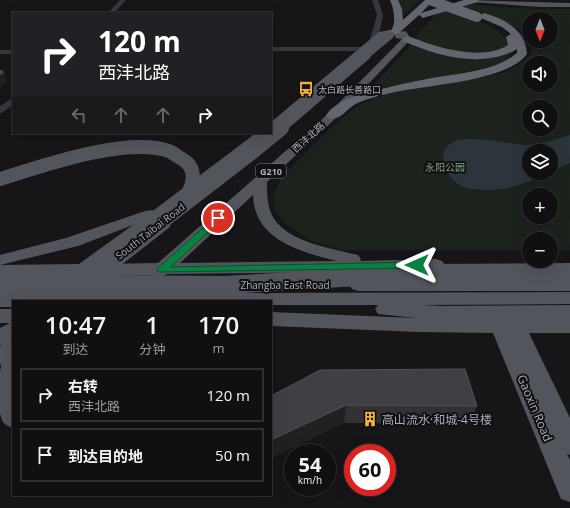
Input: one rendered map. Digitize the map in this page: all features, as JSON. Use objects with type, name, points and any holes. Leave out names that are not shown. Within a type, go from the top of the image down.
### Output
[{"type":"highway","points":[[394,0],[398,9],[399,34]]},
{"type":"highway","points":[[430,0],[481,16],[500,27],[513,40],[514,46],[510,50],[501,53],[461,55],[428,48],[399,34],[430,0]]},
{"type":"highway","points":[[333,115],[350,102],[380,92],[488,72],[514,61],[522,54],[522,41],[513,30],[438,0],[424,15],[399,34]]},
{"type":"highway","points":[[424,15],[450,6],[475,0]]},
{"type":"main road","points":[[471,0],[570,1]]},
{"type":"main road","points":[[519,1],[570,5]]},
{"type":"main road","points":[[272,127],[382,34],[399,34]]},
{"type":"main road","name":"西沣北路","points":[[123,300],[162,270],[333,115],[399,34]]},
{"type":"main road","name":"South Taibai Road","points":[[56,300],[91,277],[173,208],[253,152],[399,34]]},
{"type":"main road","name":"South Taibai Road","points":[[78,300],[256,163],[399,34]]},
{"type":"main road","points":[[40,300],[173,208],[263,134]]},
{"type":"main road","points":[[0,179],[92,152],[118,148],[139,147],[162,150],[182,157],[191,166],[194,176],[191,190],[173,208],[72,242],[0,260]]},
{"type":"main road","points":[[260,181],[260,197],[265,216],[276,229],[294,242],[319,252],[377,265]]},
{"type":"main road","points":[[0,271],[162,270],[377,265],[570,264]]},
{"type":"main road","points":[[229,292],[427,273],[570,272]]},
{"type":"main road","name":"Zhangba East Road","points":[[0,282],[229,292],[570,298]]},
{"type":"main road","name":"Zhangba East Road","points":[[0,298],[178,298],[229,292],[570,284]]},
{"type":"main road","points":[[229,292],[265,300]]},
{"type":"main road","points":[[178,298],[193,300]]},
{"type":"main road","points":[[272,301],[443,313],[570,312]]},
{"type":"main road","points":[[0,316],[12,318]]},
{"type":"main road","points":[[0,328],[12,319]]},
{"type":"main road","points":[[272,319],[418,325],[570,326]]},
{"type":"main road","points":[[272,328],[329,322]]},
{"type":"main road","name":"Gaoxin Road","points":[[508,326],[570,444]]},
{"type":"main road","name":"Gaoxin Road","points":[[508,326],[570,490]]},
{"type":"main road","points":[[0,338],[12,330]]},
{"type":"main road","points":[[0,357],[12,349]]},
{"type":"main road","points":[[12,372],[8,398],[12,411]]},
{"type":"main road","points":[[0,394],[12,385]]},
{"type":"main road","points":[[0,407],[12,401]]},
{"type":"street","points":[[112,12],[123,0]]},
{"type":"street","points":[[374,40],[381,20],[380,7],[375,0]]},
{"type":"street","points":[[0,49],[12,49]]},
{"type":"street","points":[[272,51],[362,51]]},
{"type":"street","points":[[0,52],[12,52]]},
{"type":"street","points":[[0,111],[12,102]]},
{"type":"green space","points":[[398,0],[421,0],[404,15]]},
{"type":"green space","name":"永阳公园","points":[[465,4],[536,9],[570,9],[570,250],[558,250],[558,232],[522,232],[522,250],[341,250],[309,240],[286,224],[275,211],[273,197],[281,178],[332,127],[357,106],[375,98],[400,91],[500,74],[522,62],[522,92],[558,92],[558,56],[528,56],[532,48],[558,48],[558,12],[522,12],[522,32],[506,22],[459,5]]},
{"type":"green space","points":[[448,8],[492,27],[505,37],[508,46],[486,54],[474,54],[451,51],[417,40],[416,36],[438,12]]},
{"type":"green space","points":[[413,43],[437,52],[503,54],[515,50],[504,62],[484,71],[368,91]]},
{"type":"shaded area","points":[[570,135],[570,163],[558,169],[558,144],[536,144]]},
{"type":"shaded area","points":[[459,140],[488,140],[522,145],[522,180],[532,180],[493,190],[463,187],[456,182],[451,177],[444,165],[444,152],[447,147],[453,142]]},
{"type":"building","points":[[465,369],[477,406],[346,405],[272,440],[272,395],[320,370]]},
{"type":"place","name":"太白路长善路口","points":[[306,89]]},
{"type":"place","name":"高山流水·和城-4号楼","points":[[370,419]]},
{"type":"route","points":[[218,218],[162,270],[417,265]]}]
